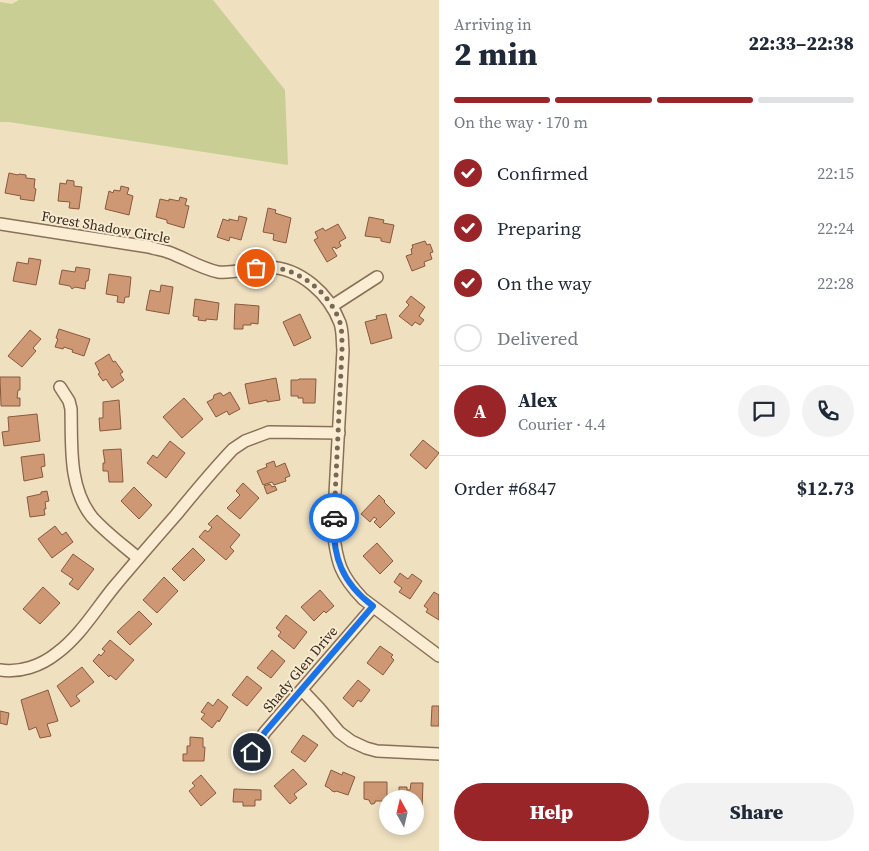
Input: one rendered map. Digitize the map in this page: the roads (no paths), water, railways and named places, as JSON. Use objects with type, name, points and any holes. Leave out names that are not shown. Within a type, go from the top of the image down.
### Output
[{"type":"street","name":"Forest Shadow Circle","points":[[0,224],[149,247],[169,252],[197,265],[219,272],[269,267],[291,272],[313,285],[332,306],[340,325],[342,336],[333,530],[339,566],[353,588],[364,599],[439,656]]},
{"type":"street","points":[[332,306],[376,277]]},
{"type":"street","points":[[60,387],[69,401],[71,409],[75,478],[84,506],[93,518],[138,558]]},
{"type":"street","points":[[0,670],[15,671],[33,666],[46,661],[58,653],[85,624],[138,558],[233,449],[245,441],[269,432],[339,433]]},
{"type":"street","name":"Shady Glen Drive","points":[[252,752],[265,732],[373,606]]},
{"type":"street","points":[[302,690],[339,732],[366,748],[377,751],[439,754]]}]
